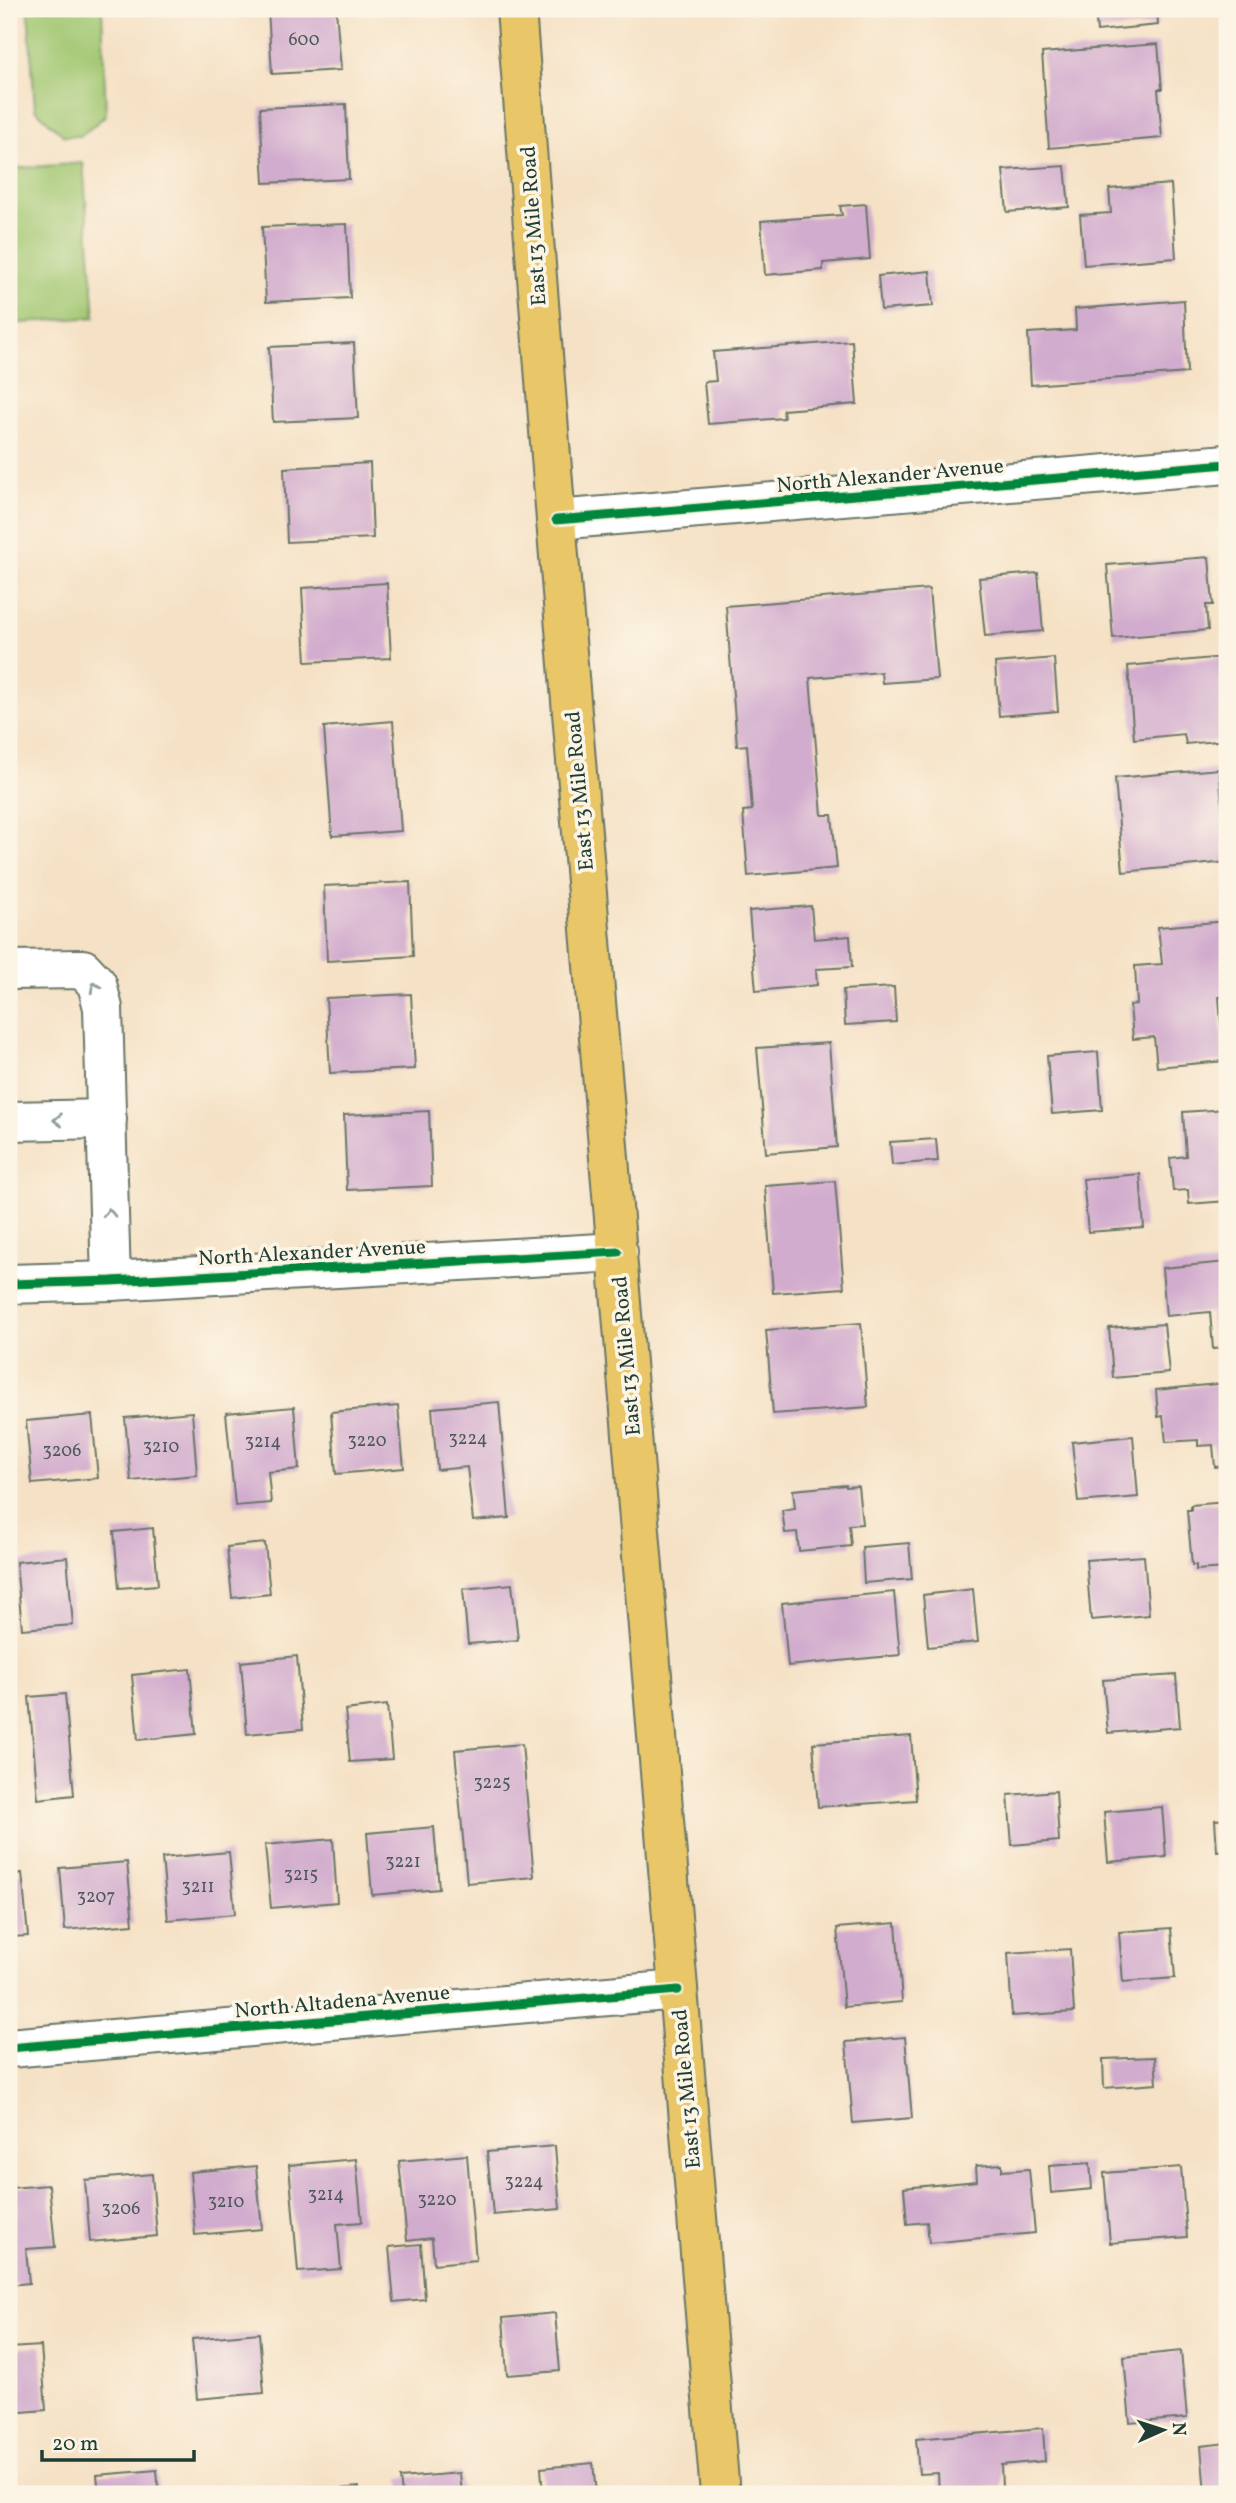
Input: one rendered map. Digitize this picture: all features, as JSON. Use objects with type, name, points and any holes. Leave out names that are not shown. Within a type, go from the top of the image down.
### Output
[{"type":"main road","name":"East 13 Mile Road","points":[[516,9],[720,2494]]},
{"type":"street","name":"North Alexander Avenue","points":[[556,520],[1227,464]]},
{"type":"street","points":[[9,970],[83,969],[97,984],[103,1009],[111,1281]]},
{"type":"street","points":[[9,1121],[107,1119]]},
{"type":"street","name":"North Alexander Avenue","points":[[9,1283],[111,1281],[618,1252]]},
{"type":"street","name":"North Altadena Avenue","points":[[9,2048],[678,1990]]},
{"type":"green space","points":[[28,9],[102,9],[106,115],[81,136],[64,136],[35,109]]},
{"type":"green space","points":[[83,163],[95,317],[9,324],[9,169]]},
{"type":"building","points":[[268,9],[336,9],[341,70],[272,74]]},
{"type":"building","points":[[1095,9],[1157,9],[1158,25],[1097,31]]},
{"type":"building","points":[[1158,44],[1162,138],[1049,148],[1042,53]]},
{"type":"building","points":[[346,104],[349,179],[264,183],[260,108]]},
{"type":"building","points":[[1065,166],[1069,207],[1007,212],[1003,170]]},
{"type":"building","points":[[1171,184],[1176,258],[1084,265],[1080,215],[1111,213],[1109,189]]},
{"type":"building","points":[[866,204],[870,259],[823,263],[823,270],[765,275],[761,221],[842,215],[840,206]]},
{"type":"building","points":[[347,224],[350,298],[266,302],[262,227]]},
{"type":"building","points":[[930,271],[933,306],[881,310],[878,276]]},
{"type":"building","points":[[1184,300],[1187,373],[1031,385],[1028,333],[1076,330],[1075,309]]},
{"type":"building","points":[[852,341],[857,404],[783,410],[784,418],[708,424],[704,382],[716,381],[713,352]]},
{"type":"building","points":[[354,343],[358,418],[273,422],[269,347]]},
{"type":"building","points":[[370,463],[373,538],[287,542],[284,468]]},
{"type":"building","points":[[1209,557],[1213,605],[1206,605],[1208,630],[1113,638],[1107,565]]},
{"type":"building","points":[[1038,573],[1043,631],[985,636],[979,578]]},
{"type":"building","points":[[387,583],[391,658],[306,662],[302,588]]},
{"type":"building","points":[[929,589],[937,679],[882,683],[881,672],[810,678],[822,815],[832,815],[837,868],[748,876],[743,811],[752,810],[747,745],[737,746],[726,606]]},
{"type":"building","points":[[1223,657],[1227,740],[1186,744],[1184,734],[1134,739],[1128,666]]},
{"type":"building","points":[[1054,658],[1058,711],[999,716],[995,663]]},
{"type":"building","points":[[393,721],[401,831],[332,836],[324,727]]},
{"type":"building","points":[[1219,769],[1227,862],[1123,872],[1115,778]]},
{"type":"building","points":[[410,882],[413,956],[327,961],[324,886]]},
{"type":"building","points":[[811,906],[814,939],[850,936],[852,967],[816,969],[817,985],[756,991],[749,911]]},
{"type":"building","points":[[1227,921],[1227,996],[1219,997],[1224,1061],[1157,1067],[1154,1037],[1133,1039],[1130,1005],[1137,1004],[1135,966],[1162,964],[1158,927]]},
{"type":"building","points":[[894,987],[896,1022],[845,1025],[843,990]]},
{"type":"building","points":[[411,994],[415,1069],[330,1073],[326,998]]},
{"type":"building","points":[[829,1043],[837,1147],[766,1153],[757,1048]]},
{"type":"building","points":[[1098,1052],[1102,1110],[1052,1114],[1047,1056]]},
{"type":"building","points":[[1227,1109],[1227,1201],[1189,1204],[1188,1190],[1173,1191],[1170,1158],[1186,1156],[1183,1112]]},
{"type":"building","points":[[429,1111],[432,1186],[347,1190],[344,1115]]},
{"type":"building","points":[[936,1139],[938,1161],[892,1165],[890,1142]]},
{"type":"building","points":[[1140,1174],[1144,1228],[1088,1232],[1083,1179]]},
{"type":"building","points":[[835,1181],[844,1288],[773,1293],[765,1186]]},
{"type":"building","points":[[1227,1262],[1227,1347],[1213,1349],[1210,1312],[1166,1316],[1162,1268]]},
{"type":"building","points":[[861,1323],[868,1407],[773,1414],[766,1330]]},
{"type":"building","points":[[1164,1324],[1169,1373],[1113,1378],[1109,1328]]},
{"type":"building","points":[[1227,1383],[1227,1466],[1215,1467],[1213,1445],[1198,1446],[1198,1440],[1166,1442],[1163,1416],[1158,1417],[1156,1390]]},
{"type":"building","points":[[499,1402],[509,1518],[473,1521],[467,1467],[437,1470],[432,1408]]},
{"type":"building","points":[[398,1406],[404,1468],[336,1474],[331,1412]]},
{"type":"building","points":[[294,1407],[299,1469],[268,1472],[271,1503],[235,1506],[226,1413]]},
{"type":"building","points":[[192,1412],[197,1475],[131,1481],[125,1418]]},
{"type":"building","points":[[92,1415],[98,1478],[32,1484],[26,1421]]},
{"type":"building","points":[[1133,1436],[1138,1497],[1078,1502],[1072,1442]]},
{"type":"building","points":[[858,1486],[862,1524],[849,1525],[851,1546],[799,1551],[797,1532],[785,1533],[782,1510],[795,1508],[793,1490]]},
{"type":"building","points":[[1227,1502],[1227,1568],[1196,1570],[1196,1565],[1192,1565],[1187,1510],[1191,1510],[1191,1505]]},
{"type":"building","points":[[153,1528],[158,1585],[119,1588],[114,1532]]},
{"type":"building","points":[[265,1543],[270,1594],[232,1598],[227,1547]]},
{"type":"building","points":[[909,1543],[912,1579],[864,1583],[862,1547]]},
{"type":"building","points":[[1144,1556],[1149,1615],[1091,1620],[1086,1560]]},
{"type":"building","points":[[67,1557],[73,1625],[22,1629],[16,1562]]},
{"type":"building","points":[[512,1584],[518,1640],[468,1644],[463,1589]]},
{"type":"building","points":[[973,1589],[978,1642],[928,1647],[923,1595]]},
{"type":"building","points":[[894,1592],[900,1655],[788,1666],[782,1603]]},
{"type":"building","points":[[297,1656],[303,1729],[247,1734],[241,1662]]},
{"type":"building","points":[[190,1669],[196,1734],[138,1740],[132,1675]]},
{"type":"building","points":[[1176,1675],[1180,1727],[1108,1733],[1103,1680]]},
{"type":"building","points":[[65,1694],[74,1795],[38,1799],[29,1697]]},
{"type":"building","points":[[387,1705],[392,1759],[350,1762],[345,1710]]},
{"type":"building","points":[[911,1736],[916,1800],[818,1807],[813,1743]]},
{"type":"building","points":[[522,1744],[534,1877],[467,1883],[455,1750]]},
{"type":"building","points":[[1056,1791],[1059,1841],[1012,1845],[1008,1795]]},
{"type":"building","points":[[1162,1807],[1166,1857],[1108,1862],[1104,1812]]},
{"type":"building","points":[[1227,1819],[1227,1850],[1217,1851],[1215,1820]]},
{"type":"building","points":[[434,1827],[439,1889],[372,1895],[367,1833]]},
{"type":"building","points":[[333,1839],[337,1902],[271,1908],[265,1845]]},
{"type":"building","points":[[229,1852],[235,1914],[168,1920],[162,1858]]},
{"type":"building","points":[[127,1862],[133,1924],[65,1930],[60,1868]]},
{"type":"building","points":[[22,1873],[28,1936],[9,1937],[9,1875]]},
{"type":"building","points":[[896,1923],[902,2002],[844,2007],[837,1928]]},
{"type":"building","points":[[1171,1928],[1175,1978],[1123,1982],[1119,1932]]},
{"type":"building","points":[[1070,1949],[1074,2012],[1012,2016],[1008,1953]]},
{"type":"building","points":[[905,2037],[912,2118],[853,2123],[846,2042]]},
{"type":"building","points":[[1155,2057],[1157,2084],[1104,2088],[1103,2059]]},
{"type":"building","points":[[1227,2097],[1227,2138],[1225,2138],[1222,2098]]},
{"type":"building","points":[[555,2146],[560,2209],[493,2215],[487,2152]]},
{"type":"building","points":[[467,2155],[476,2260],[434,2264],[432,2238],[407,2241],[399,2161]]},
{"type":"building","points":[[356,2159],[362,2222],[337,2224],[341,2269],[298,2272],[289,2165]]},
{"type":"building","points":[[1090,2163],[1092,2189],[1051,2193],[1049,2166]]},
{"type":"building","points":[[1002,2164],[1002,2171],[1029,2169],[1035,2233],[929,2243],[927,2222],[907,2224],[904,2188],[977,2181],[976,2166]]},
{"type":"building","points":[[256,2166],[262,2229],[195,2235],[190,2172]]},
{"type":"building","points":[[1181,2167],[1187,2237],[1110,2243],[1104,2173]]},
{"type":"building","points":[[152,2174],[157,2236],[90,2242],[85,2180]]},
{"type":"building","points":[[49,2185],[55,2247],[26,2249],[29,2283],[9,2285],[9,2188]]},
{"type":"building","points":[[421,2244],[425,2299],[394,2302],[389,2247]]},
{"type":"building","points":[[555,2313],[560,2371],[507,2375],[503,2318]]},
{"type":"building","points":[[259,2333],[264,2393],[197,2399],[192,2339]]},
{"type":"building","points":[[41,2346],[46,2410],[9,2413],[9,2348]]},
{"type":"building","points":[[1181,2351],[1187,2418],[1130,2423],[1124,2357]]},
{"type":"building","points":[[1043,2428],[1045,2461],[1001,2465],[1002,2487],[939,2494],[938,2473],[919,2474],[916,2439]]},
{"type":"building","points":[[1227,2443],[1227,2494],[1205,2494],[1201,2446]]},
{"type":"building","points":[[593,2463],[596,2494],[543,2494],[541,2468]]},
{"type":"building","points":[[157,2470],[159,2494],[99,2494],[97,2475]]},
{"type":"building","points":[[460,2473],[462,2494],[402,2494],[400,2478]]},
{"type":"building","points":[[359,2487],[359,2494],[299,2494],[299,2492]]},
{"type":"cycle path","points":[[556,520],[1227,464]]},
{"type":"cycle path","points":[[9,1284],[111,1281],[618,1252]]},
{"type":"cycle path","points":[[9,2048],[678,1990]]}]
